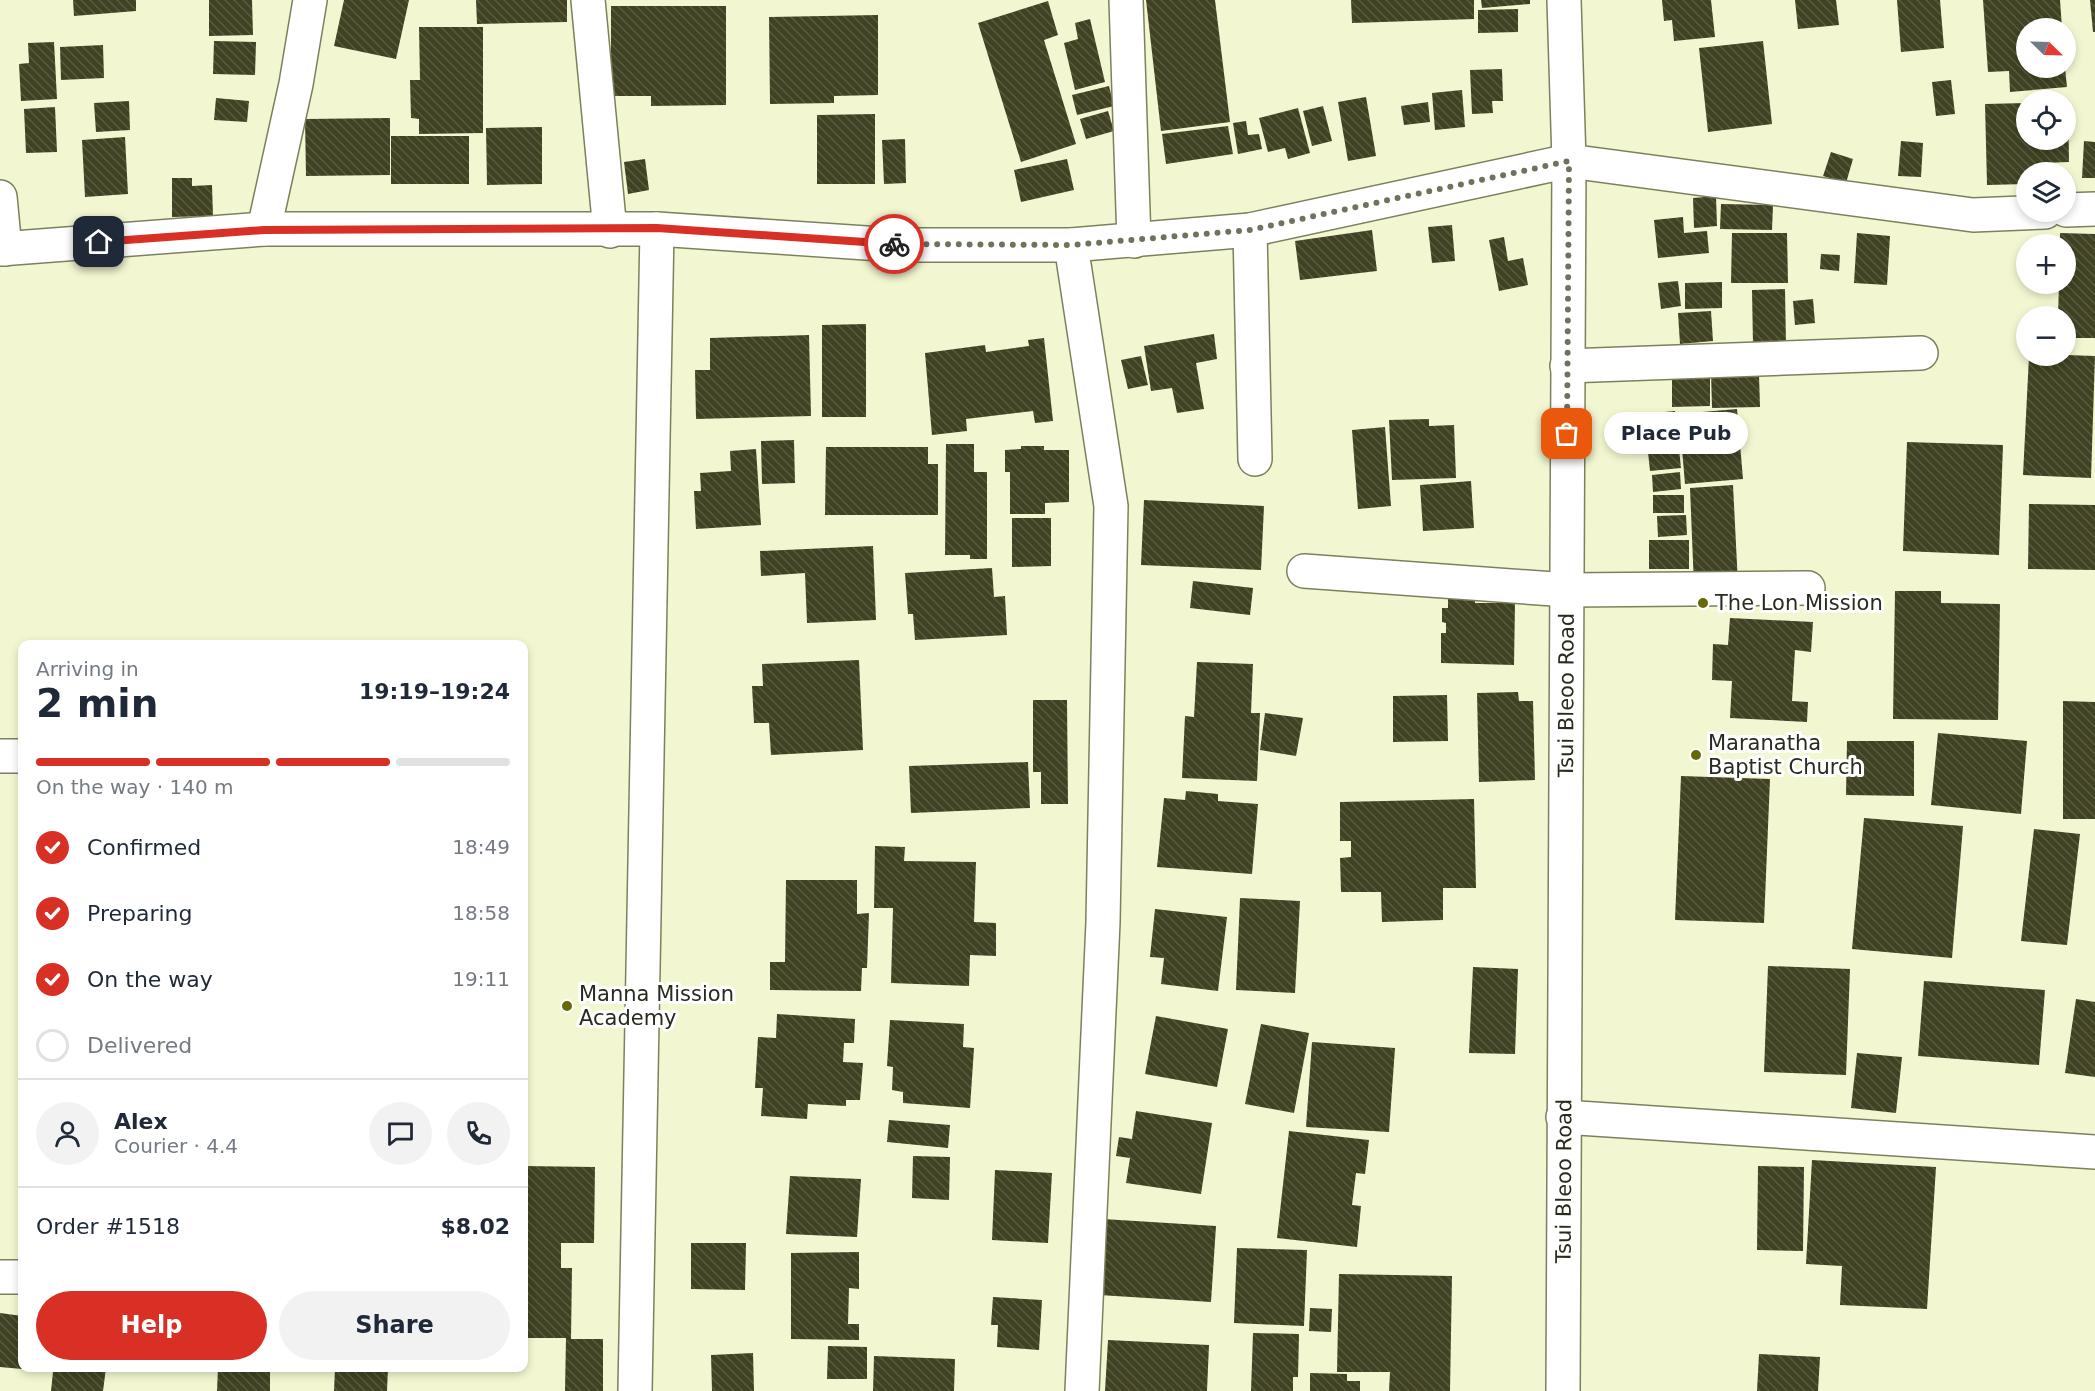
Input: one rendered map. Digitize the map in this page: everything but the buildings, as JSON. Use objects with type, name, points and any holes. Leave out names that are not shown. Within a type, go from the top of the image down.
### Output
[{"type":"street","points":[[264,230],[296,84],[310,0]]},
{"type":"street","points":[[588,0],[610,231]]},
{"type":"street","points":[[1126,0],[1134,241]]},
{"type":"street","name":"Tsui Bleoo Road","points":[[1563,1391],[1569,161],[1564,0]]},
{"type":"street","points":[[0,196],[3,249],[264,230],[610,231],[657,228],[896,244],[1071,245],[1250,230],[1569,161],[1973,215],[2016,213]]},
{"type":"street","points":[[2076,210],[2095,209]]},
{"type":"street","points":[[635,1391],[657,228]]},
{"type":"street","points":[[1250,230],[1255,459]]},
{"type":"street","points":[[1071,245],[1111,506],[1103,922],[1082,1391]]},
{"type":"street","points":[[1567,366],[1921,353]]},
{"type":"street","points":[[1304,571],[1568,590],[1808,588]]},
{"type":"street","points":[[0,756],[18,756]]},
{"type":"street","points":[[1563,1117],[2095,1152]]},
{"type":"street","points":[[0,1277],[18,1276]]},
{"type":"way so far","points":[[894,244],[1071,245],[1250,230],[1569,161],[1567,434]]},
{"type":"place","name":"Place Pub","points":[[1567,434]]},
{"type":"place","name":"The Lon Mission","points":[[1703,603]]},
{"type":"place","name":"Maranatha Baptist Church","points":[[1696,755]]},
{"type":"place","name":"Manna Mission Academy","points":[[567,1006]]},
{"type":"route","points":[[99,242],[264,230],[610,231],[657,228],[894,244]]}]
